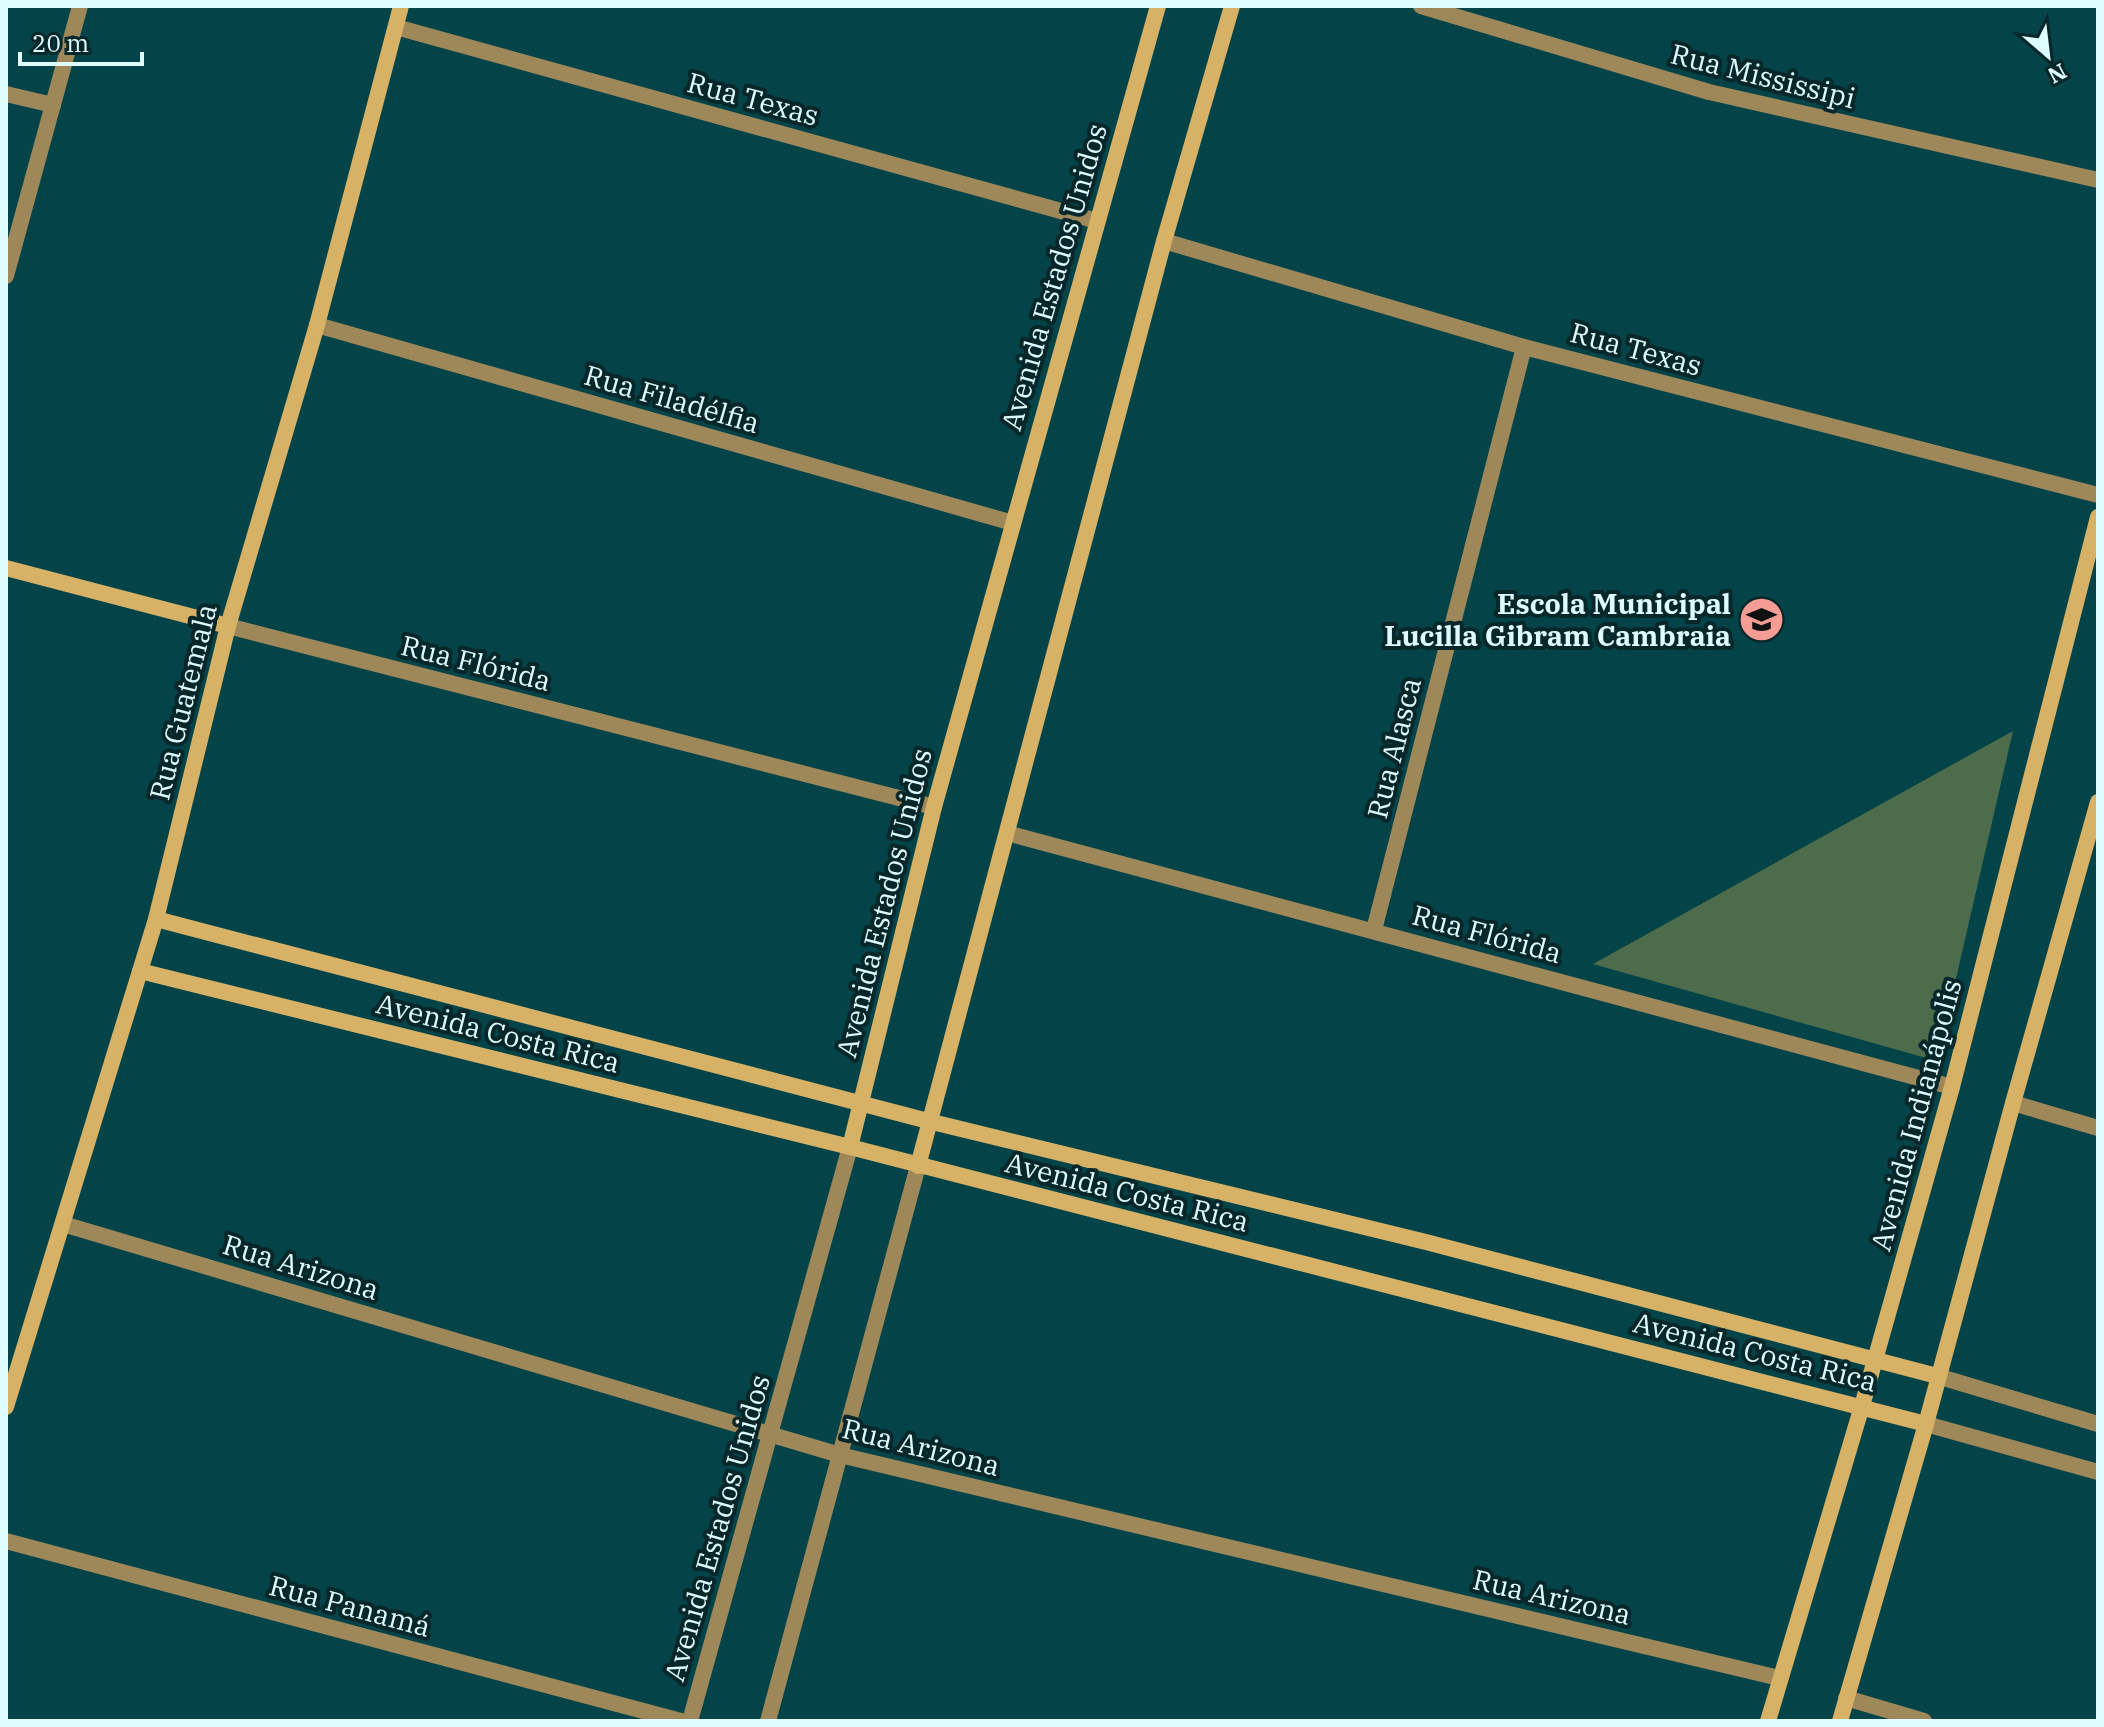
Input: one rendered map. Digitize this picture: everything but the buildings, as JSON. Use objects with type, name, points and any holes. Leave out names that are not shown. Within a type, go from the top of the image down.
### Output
[{"type":"street","points":[[6,276],[80,6]]},
{"type":"street","name":"Rua Guatemala","points":[[6,1407],[156,919],[228,626],[317,325],[401,6]]},
{"type":"street","name":"Avenida Estados Unidos","points":[[690,1721],[850,1147],[934,807],[1158,6]]},
{"type":"street","points":[[768,1721],[1164,241],[1232,6]]},
{"type":"street","name":"Rua Mississipi","points":[[1421,6],[1709,92],[2098,180]]},
{"type":"street","name":"Rua Texas","points":[[396,27],[1097,221]]},
{"type":"street","points":[[6,94],[53,105]]},
{"type":"street","name":"Rua Texas","points":[[1164,241],[1524,347],[2098,495]]},
{"type":"street","name":"Rua Filadélfia","points":[[317,325],[1013,523]]},
{"type":"street","name":"Rua Alasca","points":[[1374,930],[1524,347]]},
{"type":"street","name":"Avenida Indianápolis","points":[[1768,1721],[1875,1362],[1952,1087],[2098,517]]},
{"type":"street","name":"Rua Flórida","points":[[6,568],[934,807]]},
{"type":"street","points":[[1840,1721],[2097,809]]},
{"type":"street","name":"Rua Flórida","points":[[1007,833],[1952,1087]]},
{"type":"street","name":"Avenida Costa Rica","points":[[156,919],[928,1121],[1426,1242],[1937,1376],[2098,1424]]},
{"type":"street","name":"Avenida Costa Rica","points":[[140,971],[850,1147],[1862,1406],[2098,1472]]},
{"type":"street","points":[[2013,1103],[2098,1128]]},
{"type":"street","name":"Rua Arizona","points":[[63,1224],[840,1455],[1779,1678]]},
{"type":"street","name":"Rua Panamá","points":[[6,1541],[681,1721]]},
{"type":"street","points":[[1846,1698],[1924,1721]]},
{"type":"green space","points":[[2013,731],[1937,1061],[1593,964]]},
{"type":"place","name":"Escola Municipal Lucilla Gibram Cambraia","points":[[1762,620]]}]
